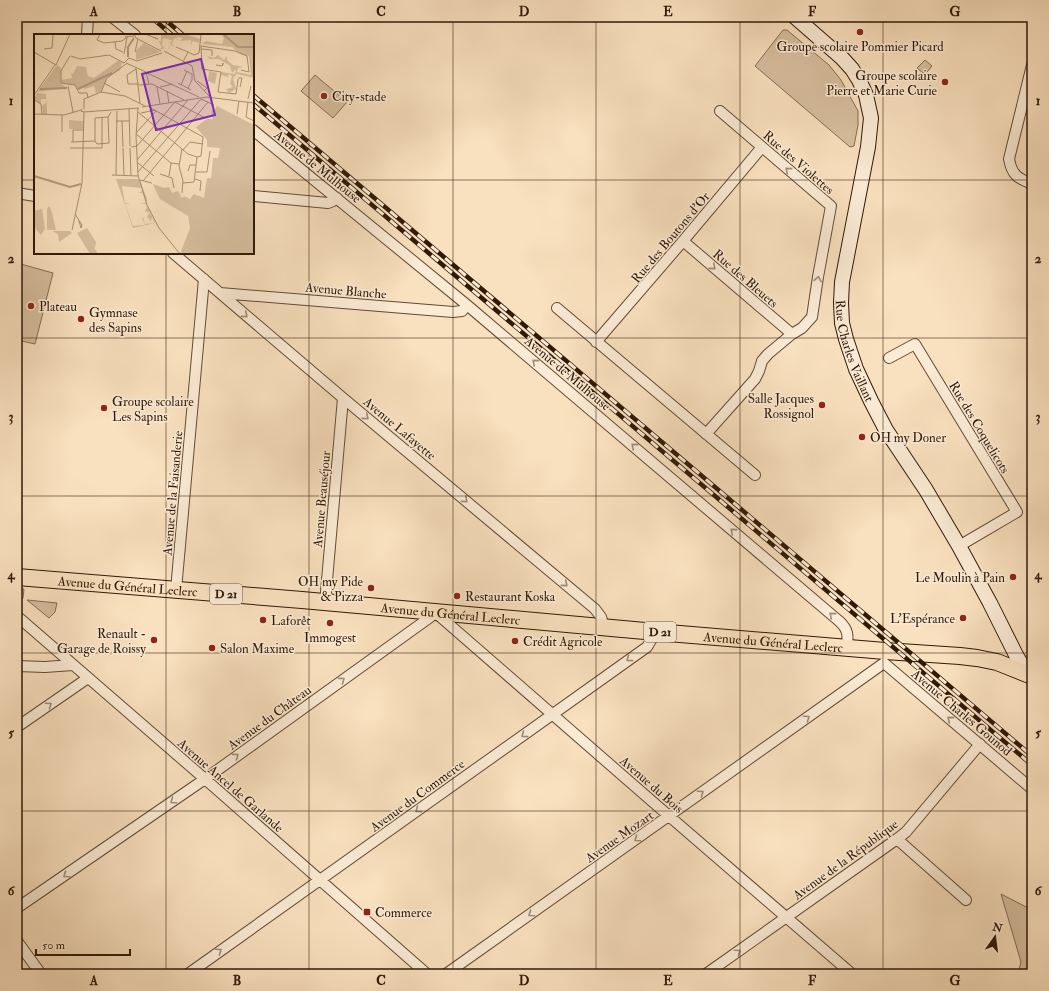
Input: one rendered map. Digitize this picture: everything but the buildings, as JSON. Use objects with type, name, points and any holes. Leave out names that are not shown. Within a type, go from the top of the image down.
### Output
[{"type":"main road","name":"Rue Charles Vaillant","points":[[795,17],[837,53],[852,69],[866,95],[872,118],[868,147],[842,282],[842,323],[856,369],[886,430],[926,490],[959,546],[1016,655],[1030,675]]},
{"type":"main road","name":"Avenue du Général Leclerc","points":[[17,576],[847,648],[884,657]]},
{"type":"main road","name":"D 21","points":[[884,657],[977,658],[998,662],[1030,675]]},
{"type":"street","points":[[87,34],[88,17]]},
{"type":"street","points":[[112,17],[134,34]]},
{"type":"street","points":[[1032,65],[1009,159],[1013,172],[1024,181],[1032,184]]},
{"type":"street","name":"Rue des Violettes","points":[[720,111],[831,206],[812,318],[802,328],[792,334]]},
{"type":"street","name":"Avenue de Mulhouse","points":[[254,131],[468,305],[839,621],[846,628],[847,648]]},
{"type":"street","name":"Rue des Boutons d'Or","points":[[596,342],[684,241],[762,147]]},
{"type":"street","points":[[17,193],[34,196]]},
{"type":"street","points":[[254,196],[328,203],[337,198]]},
{"type":"street","name":"Rue des Bleuets","points":[[684,241],[792,334]]},
{"type":"street","name":"Avenue Lafayette","points":[[174,254],[343,398],[593,607],[601,617],[604,627]]},
{"type":"street","name":"Avenue de la Faisanderie","points":[[176,590],[204,279]]},
{"type":"street","name":"Avenue Blanche","points":[[220,293],[452,312],[462,311],[468,305]]},
{"type":"street","points":[[557,308],[755,475]]},
{"type":"street","points":[[706,434],[755,379],[762,361],[768,354],[792,334]]},
{"type":"street","name":"Rue des Coquelicots","points":[[889,358],[915,344],[1017,512],[959,546]]},
{"type":"street","name":"Avenue Beauséjour","points":[[325,602],[343,398]]},
{"type":"street","name":"Avenue du Bois","points":[[436,613],[852,974]]},
{"type":"street","name":"Avenue du Château","points":[[17,908],[205,779],[436,613]]},
{"type":"street","name":"Avenue Ancel de Garlande","points":[[17,616],[427,974]]},
{"type":"street","name":"Avenue du Commerce","points":[[188,974],[647,647],[656,632]]},
{"type":"street","name":"Avenue Charles Gounod","points":[[884,657],[1032,789]]},
{"type":"street","name":"Avenue Mozart","points":[[446,974],[669,816],[884,657]]},
{"type":"street","points":[[17,666],[45,667],[73,665]]},
{"type":"street","points":[[17,727],[88,678]]},
{"type":"street","name":"Avenue de la République","points":[[706,974],[897,840],[906,832],[980,744]]},
{"type":"street","points":[[897,840],[966,900]]},
{"type":"street","points":[[17,941],[41,974]]},
{"type":"shaded area","points":[[783,30],[787,30],[829,65],[841,80],[858,111],[858,125],[854,146],[850,147],[755,66]]},
{"type":"shaded area","points":[[925,60],[932,66],[927,72],[925,70],[923,73],[917,68]]},
{"type":"shaded area","name":"City-stade","points":[[315,75],[347,102],[333,118],[301,91]]},
{"type":"shaded area","name":"Plateau","points":[[17,263],[53,273],[35,344],[17,340]]},
{"type":"shaded area","points":[[17,589],[24,589],[23,598],[17,604]]},
{"type":"shaded area","points":[[27,600],[57,603],[55,612],[49,618]]},
{"type":"shaded area","points":[[1001,894],[1032,910],[1032,974],[1018,974],[1021,962]]},
{"type":"railway","points":[[151,17],[171,34]]},
{"type":"railway","points":[[162,17],[182,34]]},
{"type":"railway","points":[[254,96],[1032,756]]},
{"type":"railway","points":[[254,105],[1032,765]]},
{"type":"place","name":"Groupe scolaire Pommier Picard","points":[[860,32]]},
{"type":"place","name":"Groupe scolaire Pierre et Marie Curie","points":[[945,82]]},
{"type":"place","name":"City-stade","points":[[324,96]]},
{"type":"place","name":"Plateau","points":[[31,306]]},
{"type":"place","name":"Gymnase des Sapins","points":[[81,319]]},
{"type":"place","name":"Salle Jacques Rossignol","points":[[822,405]]},
{"type":"place","name":"Groupe scolaire Les Sapins","points":[[104,408]]},
{"type":"place","name":"OH my Doner","points":[[862,437]]},
{"type":"place","name":"Le Moulin à Pain","points":[[1013,577]]},
{"type":"place","name":"OH my Pide & Pizza","points":[[371,588]]},
{"type":"place","name":"Restaurant Koska","points":[[457,596]]},
{"type":"place","name":"L'Espérance","points":[[963,618]]},
{"type":"place","name":"Laforêt","points":[[263,620]]},
{"type":"place","name":"Immogest","points":[[330,623]]},
{"type":"place","name":"Renault - Garage de Roissy","points":[[154,640]]},
{"type":"place","name":"Crédit Agricole","points":[[515,641]]},
{"type":"place","name":"Salon Maxime","points":[[212,648]]},
{"type":"place","name":"Commerce","points":[[367,912]]}]
